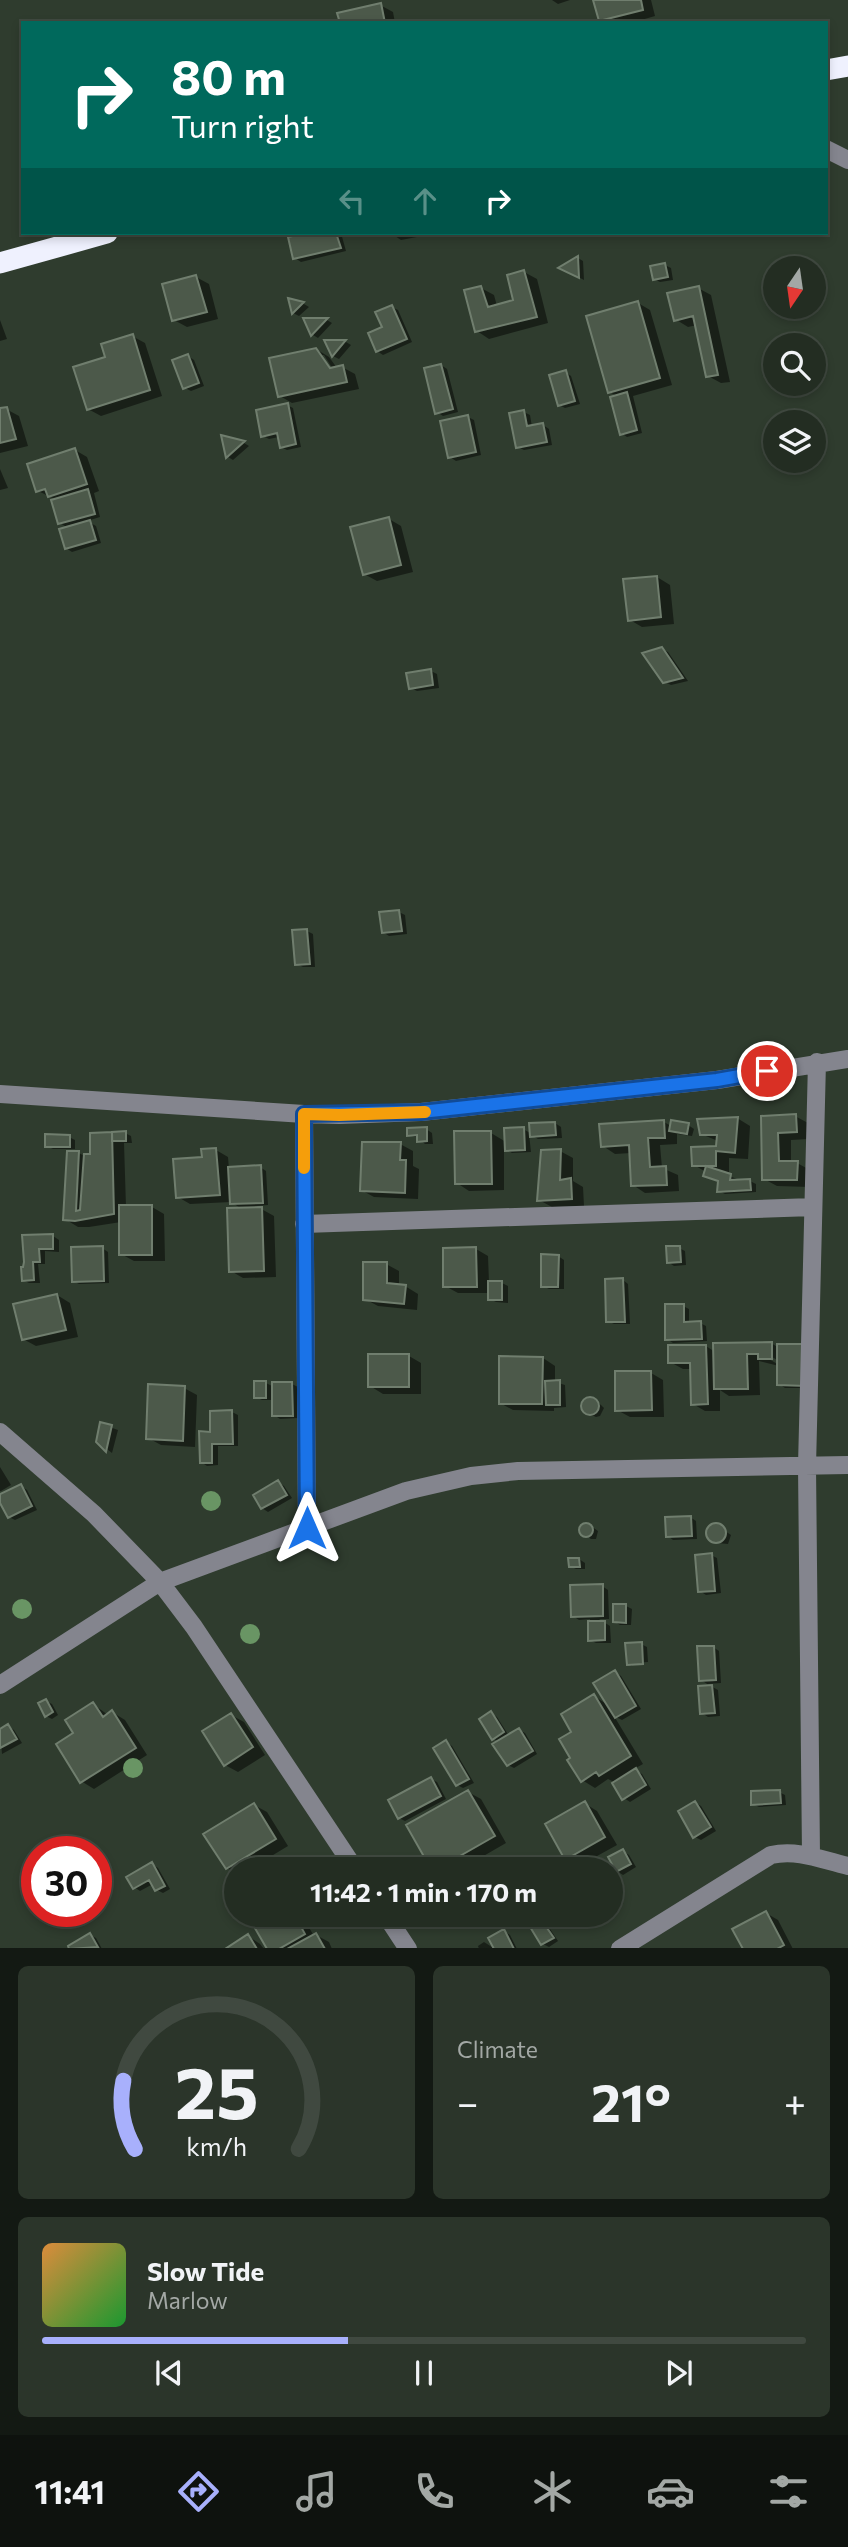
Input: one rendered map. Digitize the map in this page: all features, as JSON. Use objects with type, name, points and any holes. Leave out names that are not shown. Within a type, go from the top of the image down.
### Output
[{"type":"highway","points":[[828,70],[848,66]]},
{"type":"highway","points":[[0,263],[100,235]]},
{"type":"street","points":[[828,150],[848,160]]},
{"type":"street","points":[[0,1094],[304,1114],[421,1112],[717,1080],[848,1059]]},
{"type":"street","points":[[811,1855],[807,1466],[817,1062]]},
{"type":"street","points":[[304,1114],[307,1528]]},
{"type":"street","points":[[304,1224],[813,1207]]},
{"type":"street","points":[[0,1432],[94,1514],[160,1582],[194,1627],[347,1857]]},
{"type":"street","points":[[0,1685],[160,1582],[406,1491],[471,1476],[518,1471],[848,1465]]},
{"type":"street","points":[[620,1948],[771,1855],[811,1855],[848,1866]]},
{"type":"street","points":[[394,1927],[408,1948]]},
{"type":"building","points":[[593,0],[641,0],[643,10],[599,21]]},
{"type":"building","points":[[381,3],[385,21],[339,21],[337,13]]},
{"type":"building","points":[[337,235],[341,248],[293,259],[288,237]]},
{"type":"building","points":[[578,256],[579,278],[558,268]]},
{"type":"building","points":[[665,263],[668,277],[653,280],[650,266]]},
{"type":"building","points":[[524,270],[537,317],[475,332],[464,290],[481,286],[488,307],[513,300],[507,275]]},
{"type":"building","points":[[196,275],[207,312],[172,321],[162,284]]},
{"type":"building","points":[[699,286],[718,375],[706,377],[693,316],[674,321],[667,293]]},
{"type":"building","points":[[288,298],[304,302],[292,314]]},
{"type":"building","points":[[638,301],[660,378],[608,393],[586,316]]},
{"type":"building","points":[[392,305],[407,339],[376,352],[368,333],[382,327],[375,312]]},
{"type":"building","points":[[303,318],[328,318],[311,336]]},
{"type":"building","points":[[133,334],[150,390],[87,410],[73,367],[105,357],[101,344]]},
{"type":"building","points":[[324,340],[346,340],[332,357]]},
{"type":"building","points":[[316,348],[330,368],[343,365],[347,382],[278,397],[269,358]]},
{"type":"building","points":[[188,354],[199,383],[183,389],[172,360]]},
{"type":"building","points":[[441,364],[453,409],[435,414],[424,368]]},
{"type":"building","points":[[566,370],[575,401],[558,406],[549,375]]},
{"type":"building","points":[[627,392],[637,430],[620,435],[610,397]]},
{"type":"building","points":[[288,403],[296,444],[280,448],[277,433],[261,437],[256,410]]},
{"type":"building","points":[[7,407],[16,439],[0,443],[0,408]]},
{"type":"building","points":[[524,410],[527,426],[543,423],[547,442],[516,448],[509,413]]},
{"type":"building","points":[[468,415],[476,452],[448,458],[440,421]]},
{"type":"building","points":[[221,435],[245,441],[226,458]]},
{"type":"building","points":[[75,448],[87,484],[48,497],[45,489],[36,492],[27,464]]},
{"type":"building","points":[[88,489],[95,514],[58,524],[51,500]]},
{"type":"building","points":[[389,517],[401,565],[363,575],[350,527]]},
{"type":"building","points":[[90,520],[96,540],[65,549],[59,529]]},
{"type":"building","points":[[657,576],[661,617],[628,621],[623,579]]},
{"type":"building","points":[[662,647],[683,678],[663,683],[642,653]]},
{"type":"building","points":[[431,669],[433,685],[409,689],[406,673]]},
{"type":"building","points":[[399,910],[402,931],[382,933],[379,912]]},
{"type":"building","points":[[307,929],[310,964],[295,965],[292,930]]},
{"type":"building","points":[[796,1114],[797,1132],[778,1133],[779,1161],[798,1161],[797,1180],[762,1180],[761,1116]]},
{"type":"building","points":[[738,1117],[735,1153],[716,1151],[716,1166],[692,1166],[691,1147],[716,1146],[717,1135],[700,1135],[697,1119]]},
{"type":"building","points":[[664,1120],[665,1138],[648,1138],[650,1167],[666,1166],[667,1185],[631,1186],[629,1145],[601,1147],[599,1124]]},
{"type":"building","points":[[671,1120],[689,1123],[687,1134],[669,1131]]},
{"type":"building","points":[[555,1122],[556,1135],[530,1137],[529,1123]]},
{"type":"building","points":[[427,1127],[427,1141],[417,1142],[417,1135],[407,1136],[407,1128]]},
{"type":"building","points":[[524,1127],[525,1150],[505,1151],[504,1128]]},
{"type":"building","points":[[126,1131],[126,1141],[112,1141],[112,1132]]},
{"type":"building","points":[[454,1131],[491,1131],[492,1184],[455,1184]]},
{"type":"building","points":[[112,1132],[114,1214],[75,1221],[63,1220],[67,1151],[79,1151],[76,1211],[80,1210],[84,1154],[90,1154],[90,1133]]},
{"type":"building","points":[[45,1134],[70,1135],[70,1147],[45,1147]]},
{"type":"building","points":[[362,1142],[401,1142],[400,1160],[406,1160],[405,1193],[360,1191]]},
{"type":"building","points":[[216,1148],[220,1195],[176,1198],[173,1159],[202,1157],[201,1149]]},
{"type":"building","points":[[561,1149],[560,1180],[571,1178],[572,1199],[537,1201],[541,1150]]},
{"type":"building","points":[[261,1165],[263,1203],[230,1204],[228,1167]]},
{"type":"building","points":[[706,1166],[731,1174],[730,1180],[750,1179],[751,1190],[717,1192],[718,1181],[703,1176]]},
{"type":"building","points":[[119,1205],[152,1205],[152,1255],[119,1255]]},
{"type":"building","points":[[262,1207],[264,1271],[229,1272],[227,1208]]},
{"type":"building","points":[[53,1234],[53,1249],[39,1249],[40,1262],[33,1262],[34,1280],[22,1281],[22,1235]]},
{"type":"building","points":[[103,1246],[104,1281],[72,1282],[71,1247]]},
{"type":"building","points":[[666,1246],[680,1246],[681,1262],[667,1263]]},
{"type":"building","points":[[476,1247],[477,1287],[443,1287],[443,1248]]},
{"type":"building","points":[[541,1254],[559,1255],[558,1287],[541,1287]]},
{"type":"building","points":[[363,1262],[387,1262],[387,1283],[406,1285],[404,1304],[363,1300]]},
{"type":"building","points":[[623,1278],[625,1322],[606,1322],[605,1279]]},
{"type":"building","points":[[488,1281],[502,1281],[502,1300],[488,1300]]},
{"type":"building","points":[[57,1294],[66,1330],[22,1340],[13,1304]]},
{"type":"building","points":[[665,1304],[684,1304],[684,1322],[701,1321],[702,1339],[665,1340]]},
{"type":"building","points":[[772,1342],[772,1359],[758,1359],[758,1354],[747,1354],[748,1389],[714,1389],[713,1343]]},
{"type":"building","points":[[777,1344],[805,1344],[806,1386],[777,1385]]},
{"type":"building","points":[[668,1345],[706,1345],[708,1404],[691,1405],[690,1363],[668,1363]]},
{"type":"building","points":[[368,1354],[409,1354],[409,1387],[368,1387]]},
{"type":"building","points":[[499,1356],[543,1357],[542,1404],[499,1404]]},
{"type":"building","points":[[615,1371],[651,1371],[652,1410],[615,1411]]},
{"type":"building","points":[[560,1380],[560,1405],[546,1405],[545,1381]]},
{"type":"building","points":[[254,1381],[266,1381],[266,1398],[254,1398]]},
{"type":"building","points":[[272,1382],[292,1382],[293,1416],[272,1416]]},
{"type":"building","points":[[148,1384],[185,1386],[183,1441],[146,1439]]},
{"type":"building","points":[[590,1397],[596,1400],[599,1406],[596,1412],[590,1415],[584,1412],[581,1406],[584,1400]]},
{"type":"building","points":[[232,1410],[233,1444],[212,1444],[212,1463],[200,1463],[199,1431],[210,1432],[210,1411]]},
{"type":"building","points":[[100,1422],[112,1425],[106,1452],[96,1442]]},
{"type":"building","points":[[278,1480],[287,1495],[261,1509],[253,1495]]},
{"type":"building","points":[[21,1484],[32,1506],[8,1518],[0,1503],[0,1494]]},
{"type":"building","points":[[691,1516],[692,1536],[666,1537],[665,1517]]},
{"type":"building","points":[[583,1523],[589,1523],[593,1530],[589,1537],[583,1537],[579,1533],[579,1527]]},
{"type":"building","points":[[716,1523],[723,1526],[726,1533],[723,1540],[716,1543],[709,1540],[706,1533],[709,1526]]},
{"type":"building","points":[[712,1553],[715,1591],[698,1592],[695,1555]]},
{"type":"building","points":[[568,1558],[579,1558],[580,1567],[569,1567]]},
{"type":"building","points":[[603,1584],[603,1616],[571,1617],[570,1585]]},
{"type":"building","points":[[613,1604],[626,1604],[626,1623],[613,1622]]},
{"type":"building","points":[[588,1621],[605,1621],[605,1640],[588,1641]]},
{"type":"building","points":[[642,1642],[643,1664],[627,1665],[625,1643]]},
{"type":"building","points":[[697,1646],[714,1646],[716,1680],[699,1681]]},
{"type":"building","points":[[615,1670],[636,1706],[615,1718],[593,1683]]},
{"type":"building","points":[[712,1685],[715,1713],[700,1714],[698,1686]]},
{"type":"building","points":[[594,1694],[631,1756],[599,1776],[596,1772],[581,1782],[567,1760],[570,1758],[559,1739],[571,1732],[561,1714]]},
{"type":"building","points":[[46,1699],[53,1712],[45,1717],[38,1703]]},
{"type":"building","points":[[93,1702],[103,1717],[112,1710],[136,1748],[80,1783],[56,1744],[73,1733],[65,1720]]},
{"type":"building","points":[[491,1711],[504,1732],[492,1740],[479,1719]]},
{"type":"building","points":[[231,1713],[253,1747],[224,1766],[202,1731]]},
{"type":"building","points":[[8,1724],[17,1739],[0,1748],[0,1729]]},
{"type":"building","points":[[519,1728],[533,1751],[507,1766],[492,1744]]},
{"type":"building","points":[[446,1740],[469,1779],[456,1786],[433,1748]]},
{"type":"building","points":[[636,1768],[646,1785],[622,1800],[612,1783]]},
{"type":"building","points":[[431,1777],[441,1796],[398,1819],[388,1800]]},
{"type":"building","points":[[468,1790],[495,1836],[458,1857],[424,1857],[406,1825]]},
{"type":"building","points":[[780,1790],[781,1803],[751,1805],[751,1791]]},
{"type":"building","points":[[585,1801],[605,1837],[570,1857],[563,1857],[545,1824]]},
{"type":"building","points":[[695,1801],[711,1827],[693,1838],[678,1811]]},
{"type":"building","points":[[254,1803],[276,1839],[246,1857],[224,1857],[224,1866],[203,1834]]},
{"type":"building","points":[[623,1849],[631,1864],[623,1868],[623,1857],[608,1857]]},
{"type":"building","points":[[152,1862],[165,1886],[155,1891],[149,1880],[133,1889],[126,1877]]},
{"type":"building","points":[[766,1911],[784,1945],[779,1948],[742,1948],[732,1929]]},
{"type":"building","points":[[254,1927],[301,1927],[305,1934],[281,1948],[266,1948]]},
{"type":"building","points":[[530,1927],[546,1927],[554,1938],[541,1945]]},
{"type":"building","points":[[504,1929],[514,1948],[493,1948],[488,1938]]},
{"type":"building","points":[[90,1933],[98,1947],[69,1948]]},
{"type":"building","points":[[316,1933],[324,1948],[289,1948]]},
{"type":"building","points":[[248,1934],[256,1948],[227,1948]]},
{"type":"slow traffic","points":[[304,1168],[304,1114],[425,1112]]},
{"type":"route","points":[[307,1528],[304,1114],[421,1112],[717,1080],[767,1071]]}]
